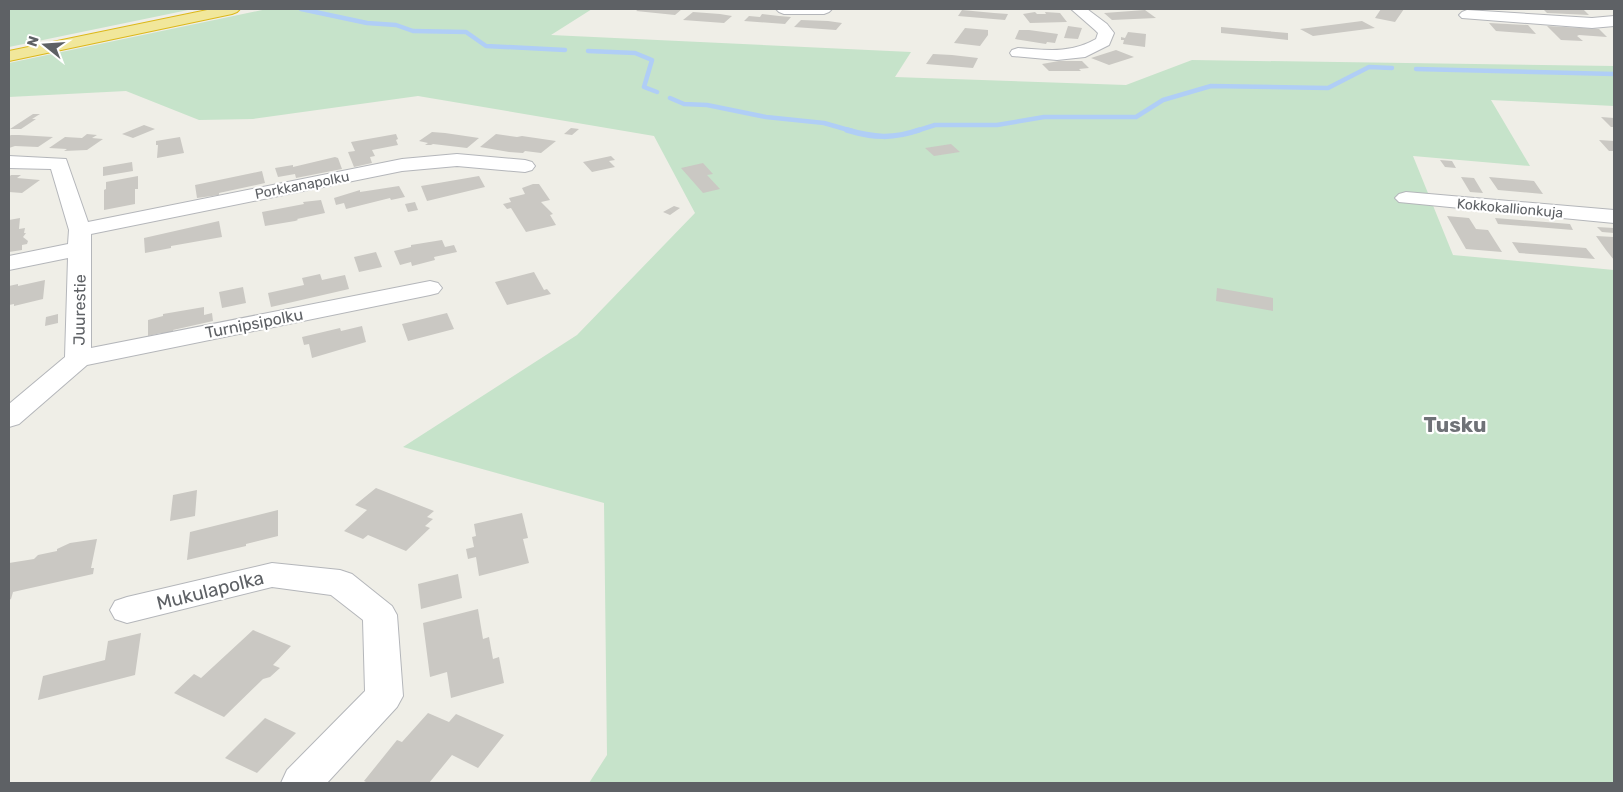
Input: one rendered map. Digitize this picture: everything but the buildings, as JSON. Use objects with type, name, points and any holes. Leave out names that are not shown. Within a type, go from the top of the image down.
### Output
[{"type":"highway","points":[[9,56],[232,9]]},
{"type":"street","points":[[784,9],[824,9]]},
{"type":"street","points":[[1018,53],[1057,55],[1085,52],[1103,42],[1106,33],[1078,9]]},
{"type":"street","points":[[1606,9],[1614,13]]},
{"type":"street","points":[[1467,15],[1592,23],[1614,21]]},
{"type":"street","name":"Porkkanapolku","points":[[9,263],[80,240],[402,165],[457,160],[525,166]]},
{"type":"street","name":"Juurestie","points":[[9,162],[58,163],[80,240],[78,359],[9,418]]},
{"type":"street","name":"Kokkokallionkuja","points":[[1406,198],[1614,217]]},
{"type":"street","name":"Turnipsipolku","points":[[78,359],[430,288]]},
{"type":"street","name":"Mukulapolka","points":[[127,610],[272,575],[340,584],[380,616],[384,696],[301,783]]},
{"type":"green space","points":[[9,9],[193,9],[9,47]]},
{"type":"green space","points":[[267,9],[592,9],[551,35],[911,52],[895,77],[1126,85],[1192,60],[1614,66],[1614,106],[1491,100],[1530,166],[1413,156],[1453,255],[1614,270],[1614,783],[589,783],[607,755],[604,503],[403,447],[577,335],[695,213],[654,136],[418,96],[253,119],[199,120],[126,91],[9,97],[9,63]]},
{"type":"waterway","points":[[301,9],[367,23],[396,25],[413,31],[466,32],[486,46],[565,50]]},
{"type":"waterway","points":[[588,51],[635,53],[652,60],[644,87],[657,92]]},
{"type":"waterway","points":[[916,131],[935,125],[997,125],[1044,117],[1136,117],[1163,100],[1211,86],[1328,88],[1369,67],[1392,68]]},
{"type":"waterway","points":[[1416,69],[1614,74]]},
{"type":"waterway","points":[[670,98],[684,104],[707,105],[766,117],[824,123],[852,131]]},
{"type":"waterway","points":[[847,130],[866,135],[883,136],[901,135],[919,130]]},
{"type":"district","name":"Tusku","points":[[1455,425]]}]
